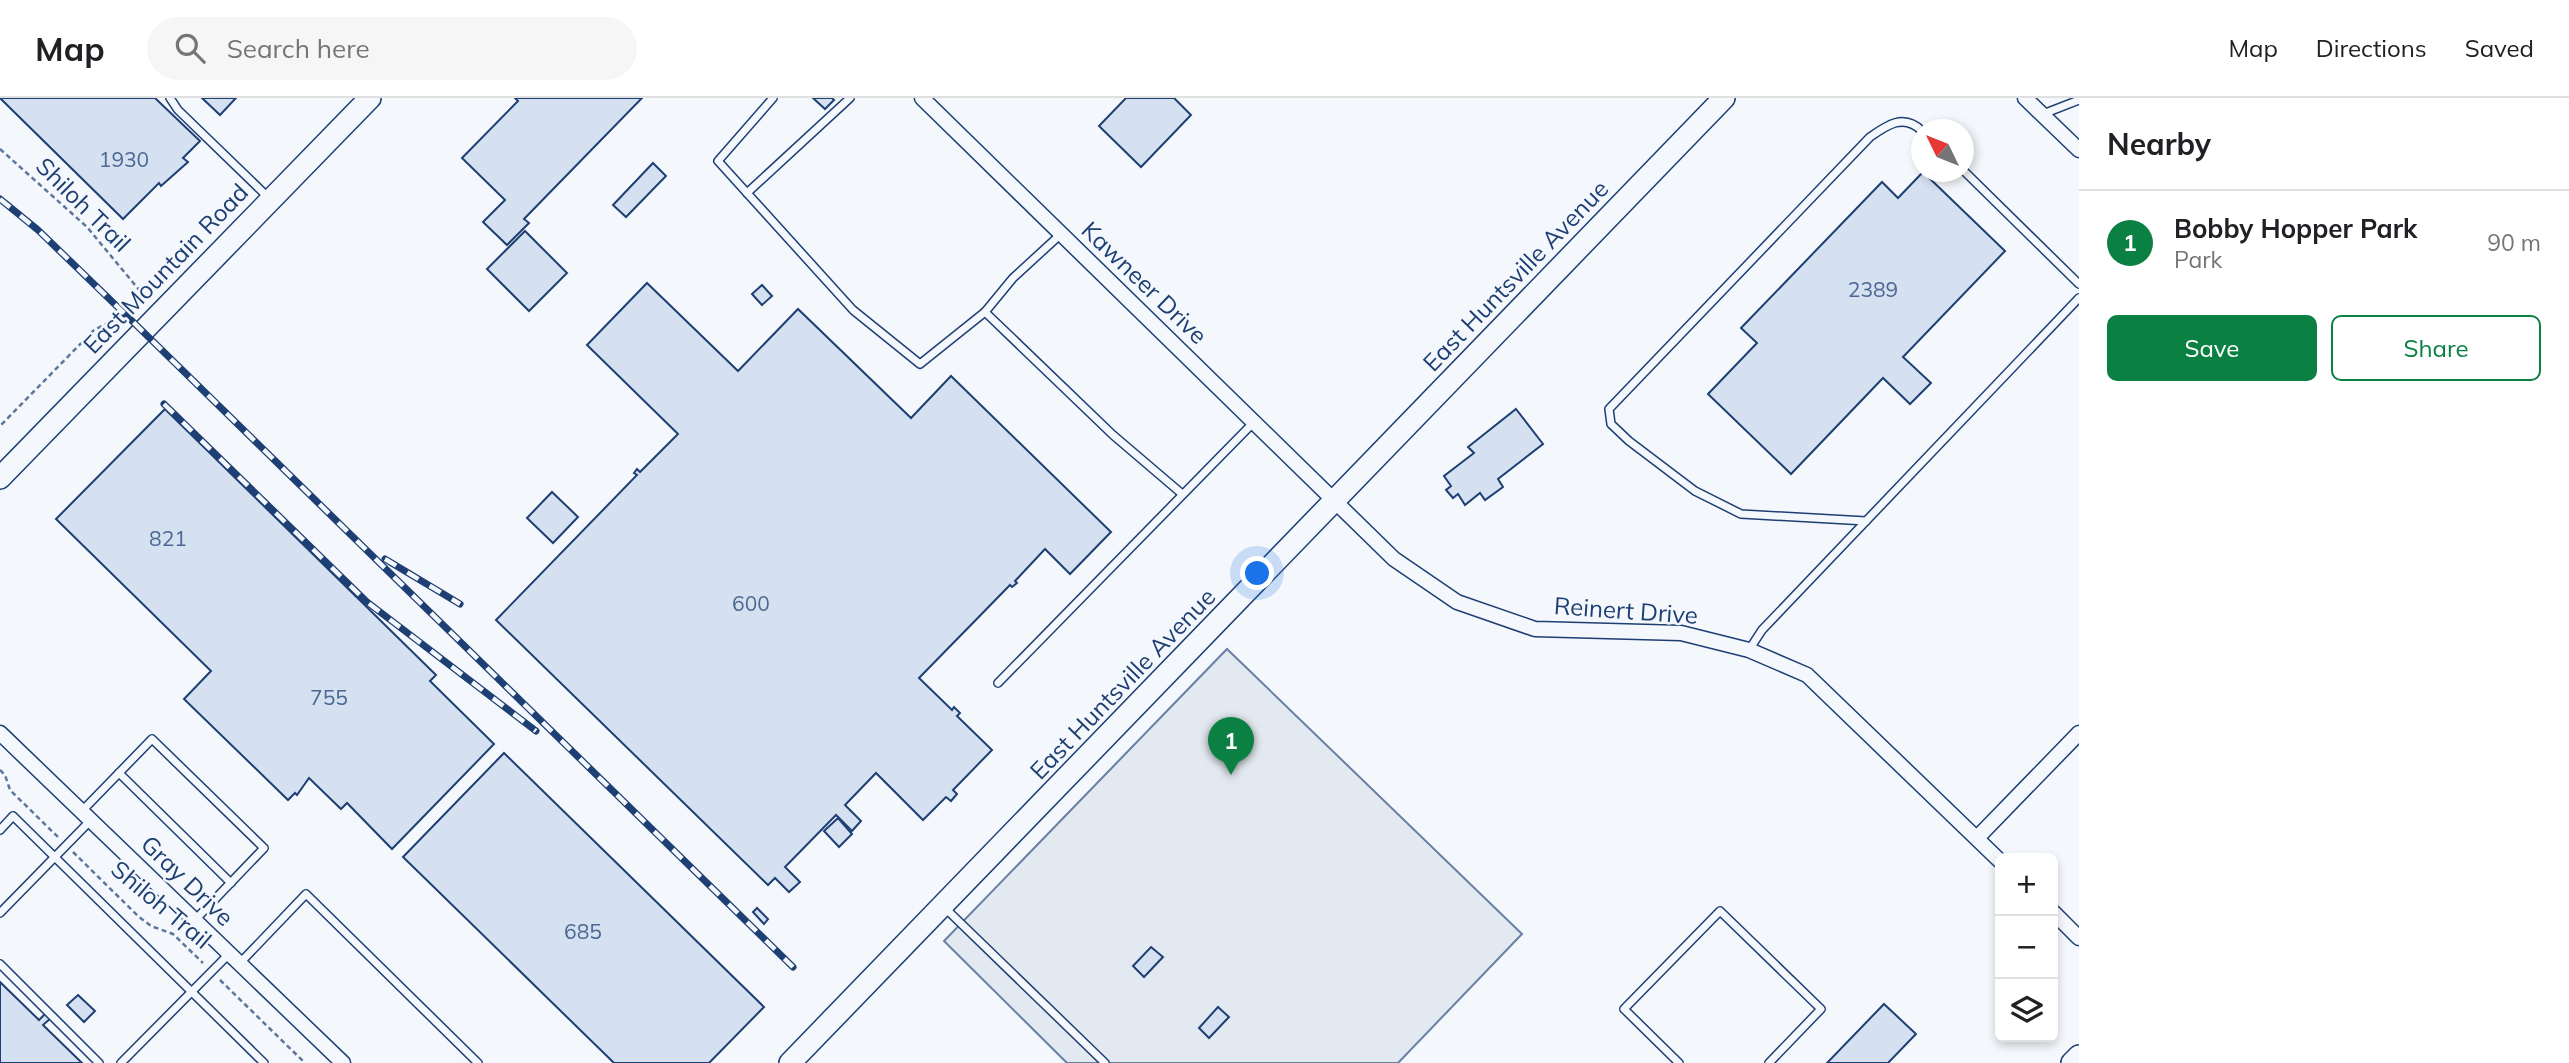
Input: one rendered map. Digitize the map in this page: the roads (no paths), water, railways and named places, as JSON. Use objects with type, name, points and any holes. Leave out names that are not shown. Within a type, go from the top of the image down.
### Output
[{"type":"main road","name":"East Mountain Road","points":[[0,478],[370,98]]},
{"type":"main road","name":"East Huntsville Avenue","points":[[790,1063],[944,907],[1724,98]]},
{"type":"main road","points":[[2072,1063],[2079,1056]]},
{"type":"street","name":"Kawneer Drive","points":[[922,98],[1335,501]]},
{"type":"street","points":[[2025,98],[2079,150]]},
{"type":"street","name":"Reinert Drive","points":[[1335,501],[1394,559],[1457,602],[1535,628],[1681,633],[1749,650],[1807,675],[1995,856]]},
{"type":"street","name":"Gray Drive","points":[[0,733],[343,1063]]},
{"type":"street","points":[[1977,838],[2079,733]]},
{"type":"street","points":[[2057,916],[2079,938]]},
{"type":"lane","points":[[170,98],[177,110],[271,200]]},
{"type":"lane","points":[[772,98],[718,161],[853,310],[920,364],[985,312],[1013,278],[1061,234]]},
{"type":"lane","points":[[747,193],[850,98]]},
{"type":"lane","points":[[2042,114],[2079,100]]},
{"type":"lane","points":[[1866,521],[1741,514],[1695,491],[1629,441],[1611,424],[1609,409],[1870,137],[1890,123],[1902,121],[1911,126]]},
{"type":"lane","points":[[1974,182],[2079,284]]},
{"type":"lane","points":[[1749,650],[1762,630],[2079,298]]},
{"type":"lane","points":[[985,312],[1113,435],[1181,493]]},
{"type":"lane","points":[[998,683],[1181,493],[1254,422]]},
{"type":"lane","points":[[0,913],[67,846],[119,773],[152,739],[264,848],[195,920]]},
{"type":"lane","points":[[119,773],[231,883]]},
{"type":"lane","points":[[0,830],[13,816],[264,1063]]},
{"type":"lane","points":[[121,1063],[212,972],[234,958],[306,894],[478,1063]]},
{"type":"lane","points":[[944,907],[1105,1063]]},
{"type":"lane","points":[[1679,1063],[1624,1009],[1720,911],[1821,1009],[1769,1063]]},
{"type":"lane","points":[[0,964],[99,1063]]},
{"type":"railway","points":[[0,199],[38,230],[128,317],[793,967]]},
{"type":"railway","points":[[164,404],[367,602],[536,731]]},
{"type":"railway","points":[[385,559],[460,604]]},
{"type":"place","name":"Bobby Hopper Park","points":[[1231,775]]}]
